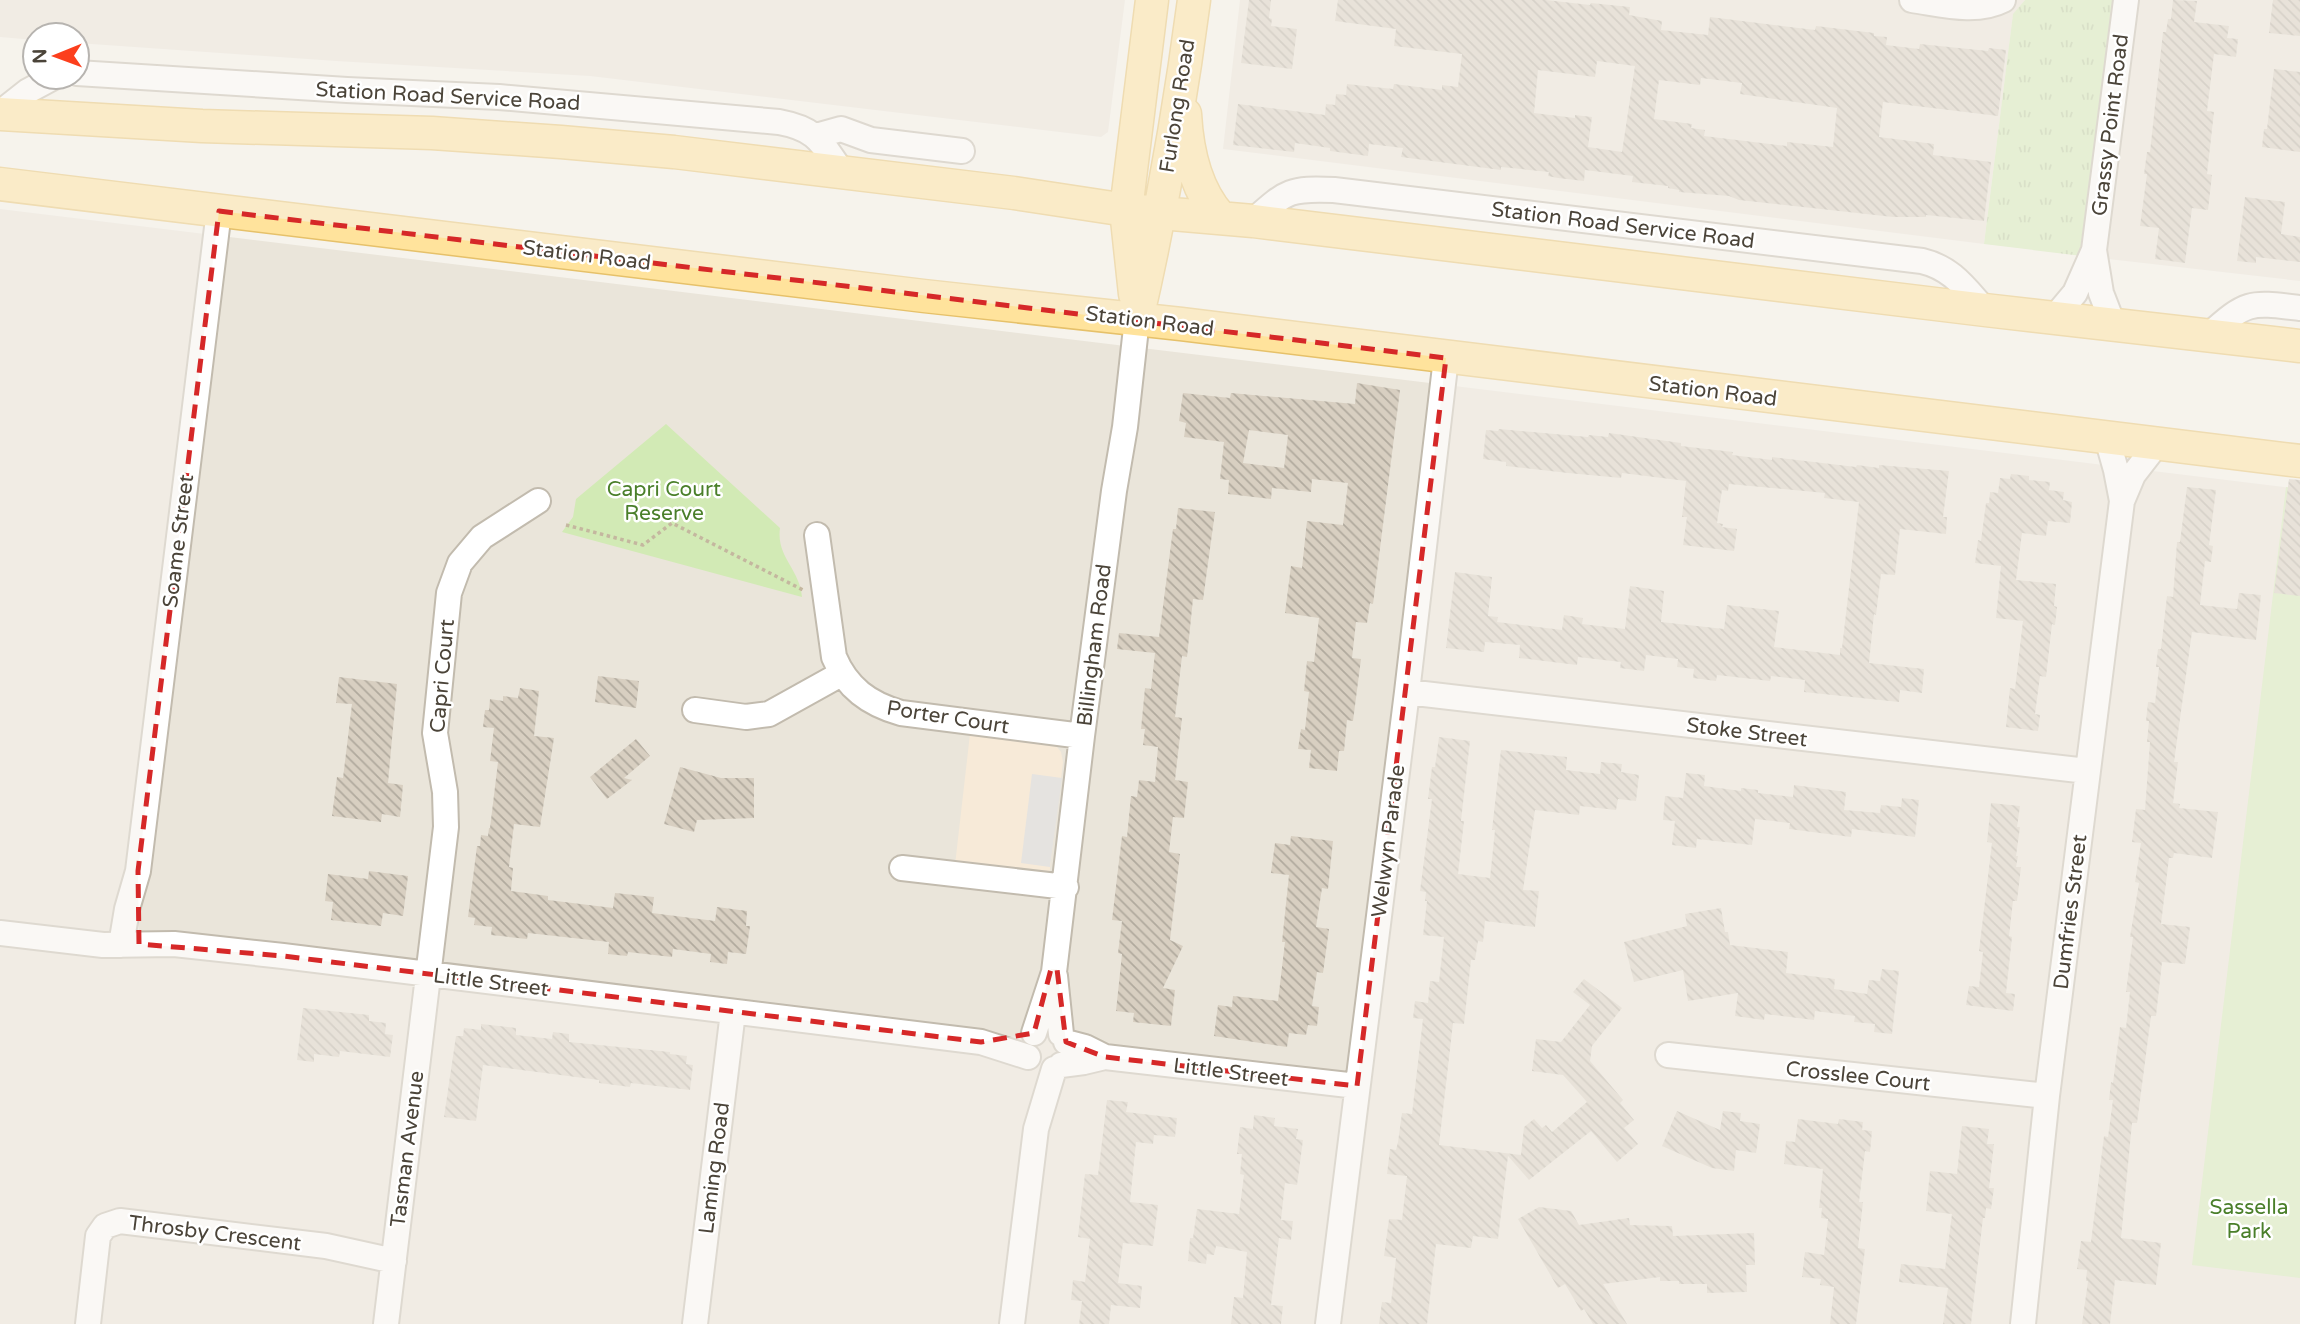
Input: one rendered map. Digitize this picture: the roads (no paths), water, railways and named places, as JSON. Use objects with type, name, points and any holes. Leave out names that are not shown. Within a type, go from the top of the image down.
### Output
[{"type":"main road","name":"Furlong Road","points":[[1137,319],[1126,210],[1152,0]]},
{"type":"main road","name":"Furlong Road","points":[[1137,319],[1161,213],[1194,0]]},
{"type":"main road","points":[[1183,81],[1186,122],[1198,181],[1208,203],[1220,217]]},
{"type":"main road","points":[[0,114],[202,126],[432,133],[674,152],[1091,203],[1126,210],[1220,217],[2300,346]]},
{"type":"main road","name":"Station Road","points":[[0,184],[2300,461]]},
{"type":"street","points":[[1912,0],[1973,7],[1994,5],[2003,0]]},
{"type":"street","name":"Grassy Point Road","points":[[2113,324],[2101,293],[2094,250],[2126,0]]},
{"type":"street","name":"Station Road Service Road","points":[[91,74],[596,104],[779,122],[797,125],[816,136],[841,129],[871,140],[962,152]]},
{"type":"street","points":[[0,114],[28,91]]},
{"type":"street","points":[[816,136],[842,172]]},
{"type":"street","name":"Soame Street","points":[[130,945],[127,909],[138,871],[219,211]]},
{"type":"street","name":"Grassy Point Road","points":[[2054,318],[2075,293],[2094,250]]},
{"type":"street","points":[[2208,335],[2235,311],[2249,305],[2269,304],[2300,308]]},
{"type":"street","name":"Billingham Road","points":[[1012,1324],[1082,736],[1125,427],[1137,319]]},
{"type":"street","name":"Welwyn Parade","points":[[1328,1324],[1446,358]]},
{"type":"street","name":"Dumfries Street","points":[[2107,438],[2122,501]]},
{"type":"street","name":"Dumfries Street","points":[[2023,1324],[2087,771],[2122,501],[2133,475],[2157,444]]},
{"type":"street","name":"Capri Court","points":[[429,975],[447,808],[435,733],[449,593],[460,563],[482,537],[538,501]]},
{"type":"street","points":[[695,710],[746,717],[769,714],[841,674],[834,657],[817,535]]},
{"type":"street","name":"Porter Court","points":[[841,674],[868,700],[901,713],[1082,736]]},
{"type":"street","name":"Stoke Street","points":[[1407,692],[2087,771]]},
{"type":"street","points":[[902,868],[1066,887]]},
{"type":"street","name":"Little Street","points":[[0,933],[103,945],[174,943],[1046,1050],[1085,1047],[1105,1057],[1357,1086]]},
{"type":"street","name":"Tasman Avenue","points":[[386,1324],[429,975]]},
{"type":"street","name":"Laming Road","points":[[695,1324],[733,1012]]},
{"type":"street","name":"Crosslee Court","points":[[1668,1055],[2048,1096]]},
{"type":"street","name":"Throsby Crescent","points":[[88,1324],[98,1216],[120,1221],[395,1253]]},
{"type":"park label","name":"Capri Court Reserve","points":[[664,501]]},
{"type":"park label","name":"Sassella Park","points":[[2249,1219]]}]
